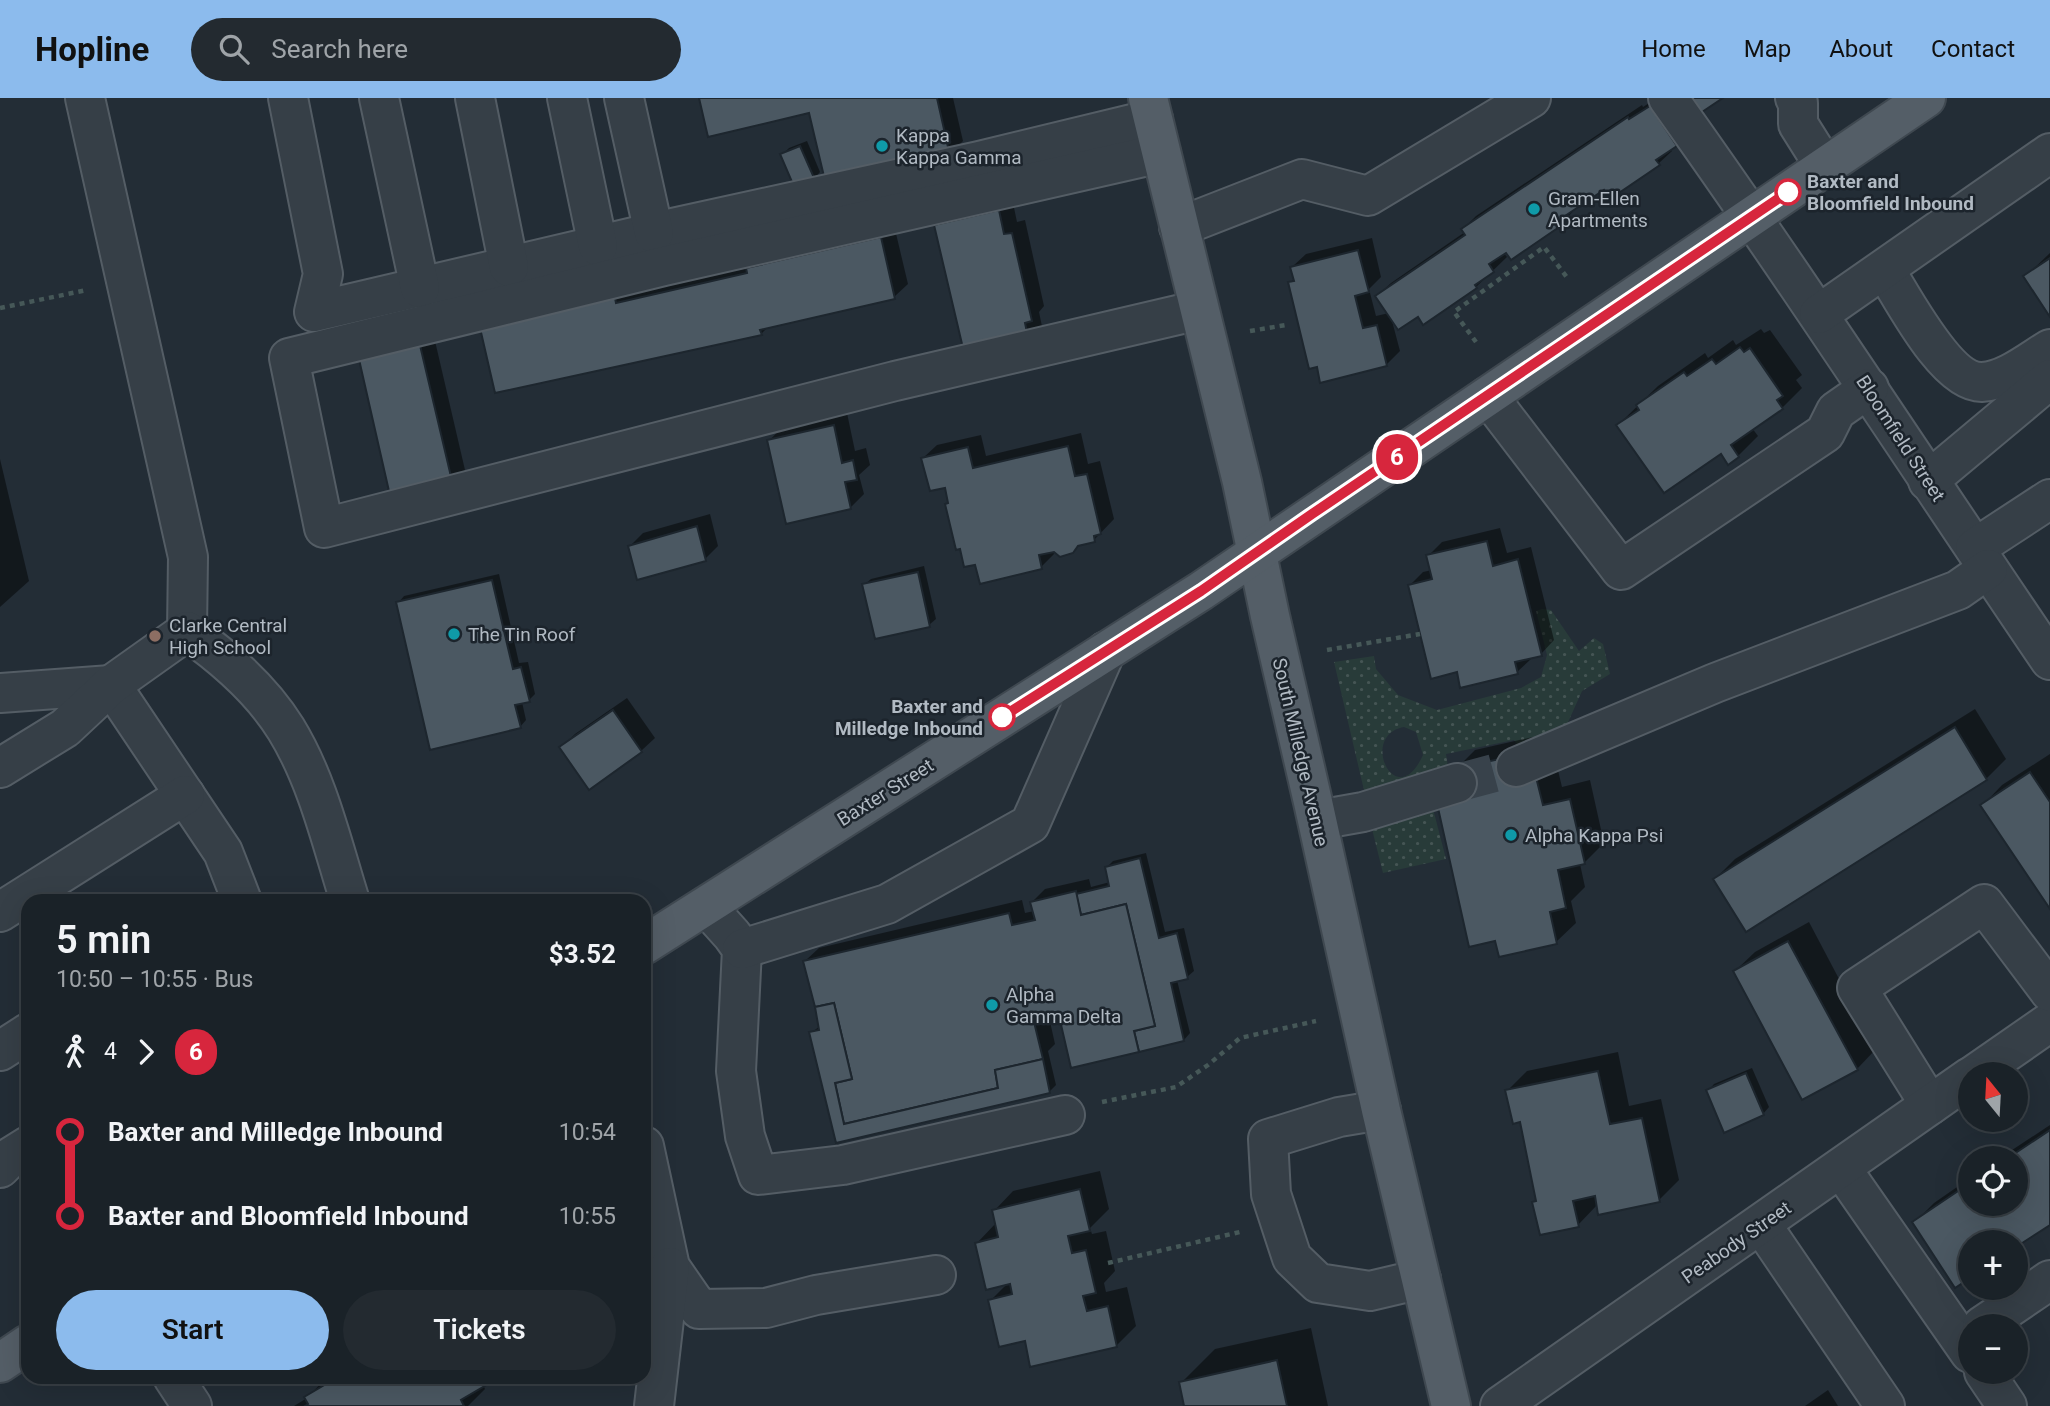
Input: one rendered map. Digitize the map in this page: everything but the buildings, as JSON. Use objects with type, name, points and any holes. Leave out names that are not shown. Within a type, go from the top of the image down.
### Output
[{"type":"main road","name":"Baxter Street","points":[[651,941],[1258,553],[1825,167],[1902,104]]},
{"type":"main road","name":"South Milledge Avenue","points":[[1154,123],[1242,482],[1381,1110],[1451,1406]]},
{"type":"main road","points":[[0,1363],[21,1349]]},
{"type":"street","points":[[85,98],[188,557],[187,631]]},
{"type":"street","points":[[288,98],[323,274],[314,312],[654,233],[1154,123]]},
{"type":"street","points":[[379,98],[420,288]]},
{"type":"street","points":[[475,98],[509,267]]},
{"type":"street","points":[[567,98],[598,246]]},
{"type":"street","points":[[624,98],[654,233]]},
{"type":"street","points":[[1178,227],[1302,179],[1368,196],[1531,98]]},
{"type":"street","name":"Bloomfield Street","points":[[1668,98],[1819,314],[2050,660]]},
{"type":"street","points":[[1795,98],[1798,103],[1798,124],[1825,167]]},
{"type":"street","points":[[1154,123],[664,266],[289,358],[324,528],[948,370],[1199,310]]},
{"type":"street","points":[[1819,314],[2050,153]]},
{"type":"street","points":[[1885,270],[1941,357],[1966,379],[1980,382],[2007,375],[2050,349]]},
{"type":"street","points":[[1928,481],[2050,379]]},
{"type":"street","points":[[1488,396],[1621,570],[1825,433],[1836,411],[1869,388]]},
{"type":"street","points":[[1516,767],[1715,683],[1958,590],[1982,559],[2050,499]]},
{"type":"street","points":[[0,768],[65,728],[111,685],[187,631]]},
{"type":"street","points":[[187,631],[229,664],[263,698],[286,729],[317,796],[348,894]]},
{"type":"street","points":[[742,949],[887,904],[1030,824],[1106,651]]},
{"type":"street","points":[[0,693],[111,685]]},
{"type":"street","points":[[111,685],[223,852],[237,894]]},
{"type":"street","points":[[1318,820],[1363,812],[1457,783]]},
{"type":"street","points":[[28,894],[185,795]]},
{"type":"street","points":[[0,912],[21,899]]},
{"type":"street","points":[[1930,1105],[1857,988],[1984,904],[2050,992]]},
{"type":"street","points":[[706,906],[742,949],[736,1071],[746,1136],[758,1175],[843,1165],[1065,1115]]},
{"type":"street","name":"Peabody Street","points":[[1993,1062],[2050,1022]]},
{"type":"street","points":[[0,1051],[21,1038]]},
{"type":"street","name":"Peabody Street","points":[[1500,1406],[1958,1086]]},
{"type":"street","points":[[1381,1110],[1339,1117],[1268,1139],[1271,1194],[1292,1258],[1318,1283],[1370,1291],[1421,1279]]},
{"type":"street","points":[[0,1168],[21,1150]]},
{"type":"street","points":[[1841,1168],[1958,1322]]},
{"type":"street","points":[[651,1179],[670,1267],[654,1406]]},
{"type":"street","points":[[1761,1224],[1885,1406]]},
{"type":"street","points":[[670,1267],[699,1309],[766,1307],[816,1295],[936,1275]]},
{"type":"street","points":[[2004,1314],[2050,1280]]},
{"type":"street","points":[[178,1384],[192,1406]]},
{"type":"street","points":[[1992,1384],[2007,1406]]},
{"type":"path","points":[[1476,342],[1454,312],[1544,247],[1569,280]]},
{"type":"path","points":[[0,308],[53,297]]},
{"type":"path","points":[[1250,331],[1286,325]]},
{"type":"path","points":[[1327,650],[1420,634]]},
{"type":"path","points":[[1065,1115],[1074,1107],[1176,1087],[1240,1038],[1316,1021]]},
{"type":"path","points":[[1108,1263],[1280,1223]]},
{"type":"green space","points":[[1551,610],[1579,651],[1594,638],[1603,644],[1610,674],[1582,691],[1565,729],[1526,759],[1514,740],[1446,754],[1450,780],[1367,803],[1334,662],[1374,656],[1376,669],[1398,695],[1437,710],[1521,688],[1541,677],[1547,655],[1536,611]],"holes":[[[1404,727],[1416,732],[1423,755],[1413,771],[1402,777],[1393,775],[1386,766],[1384,743],[1391,733]]]},
{"type":"green space","points":[[1432,805],[1446,859],[1383,873],[1370,821]]},
{"type":"tunnel","points":[[1457,783],[1516,767]]},
{"type":"bus line","name":"6","points":[[1002,717],[1258,553],[1788,192]]},
{"type":"place","name":"Kappa Kappa Gamma","points":[[882,146]]},
{"type":"place","name":"Baxter and Bloomfield Inbound","points":[[1788,192]]},
{"type":"place","name":"Gram-Ellen Apartments","points":[[1534,209]]},
{"type":"place","name":"The Tin Roof","points":[[454,634]]},
{"type":"place","name":"Clarke Central High School","points":[[155,636]]},
{"type":"place","name":"Baxter and Milledge Inbound","points":[[1002,717]]},
{"type":"place","name":"Alpha Kappa Psi","points":[[1511,835]]},
{"type":"place","name":"Alpha Gamma Delta","points":[[992,1005]]}]
